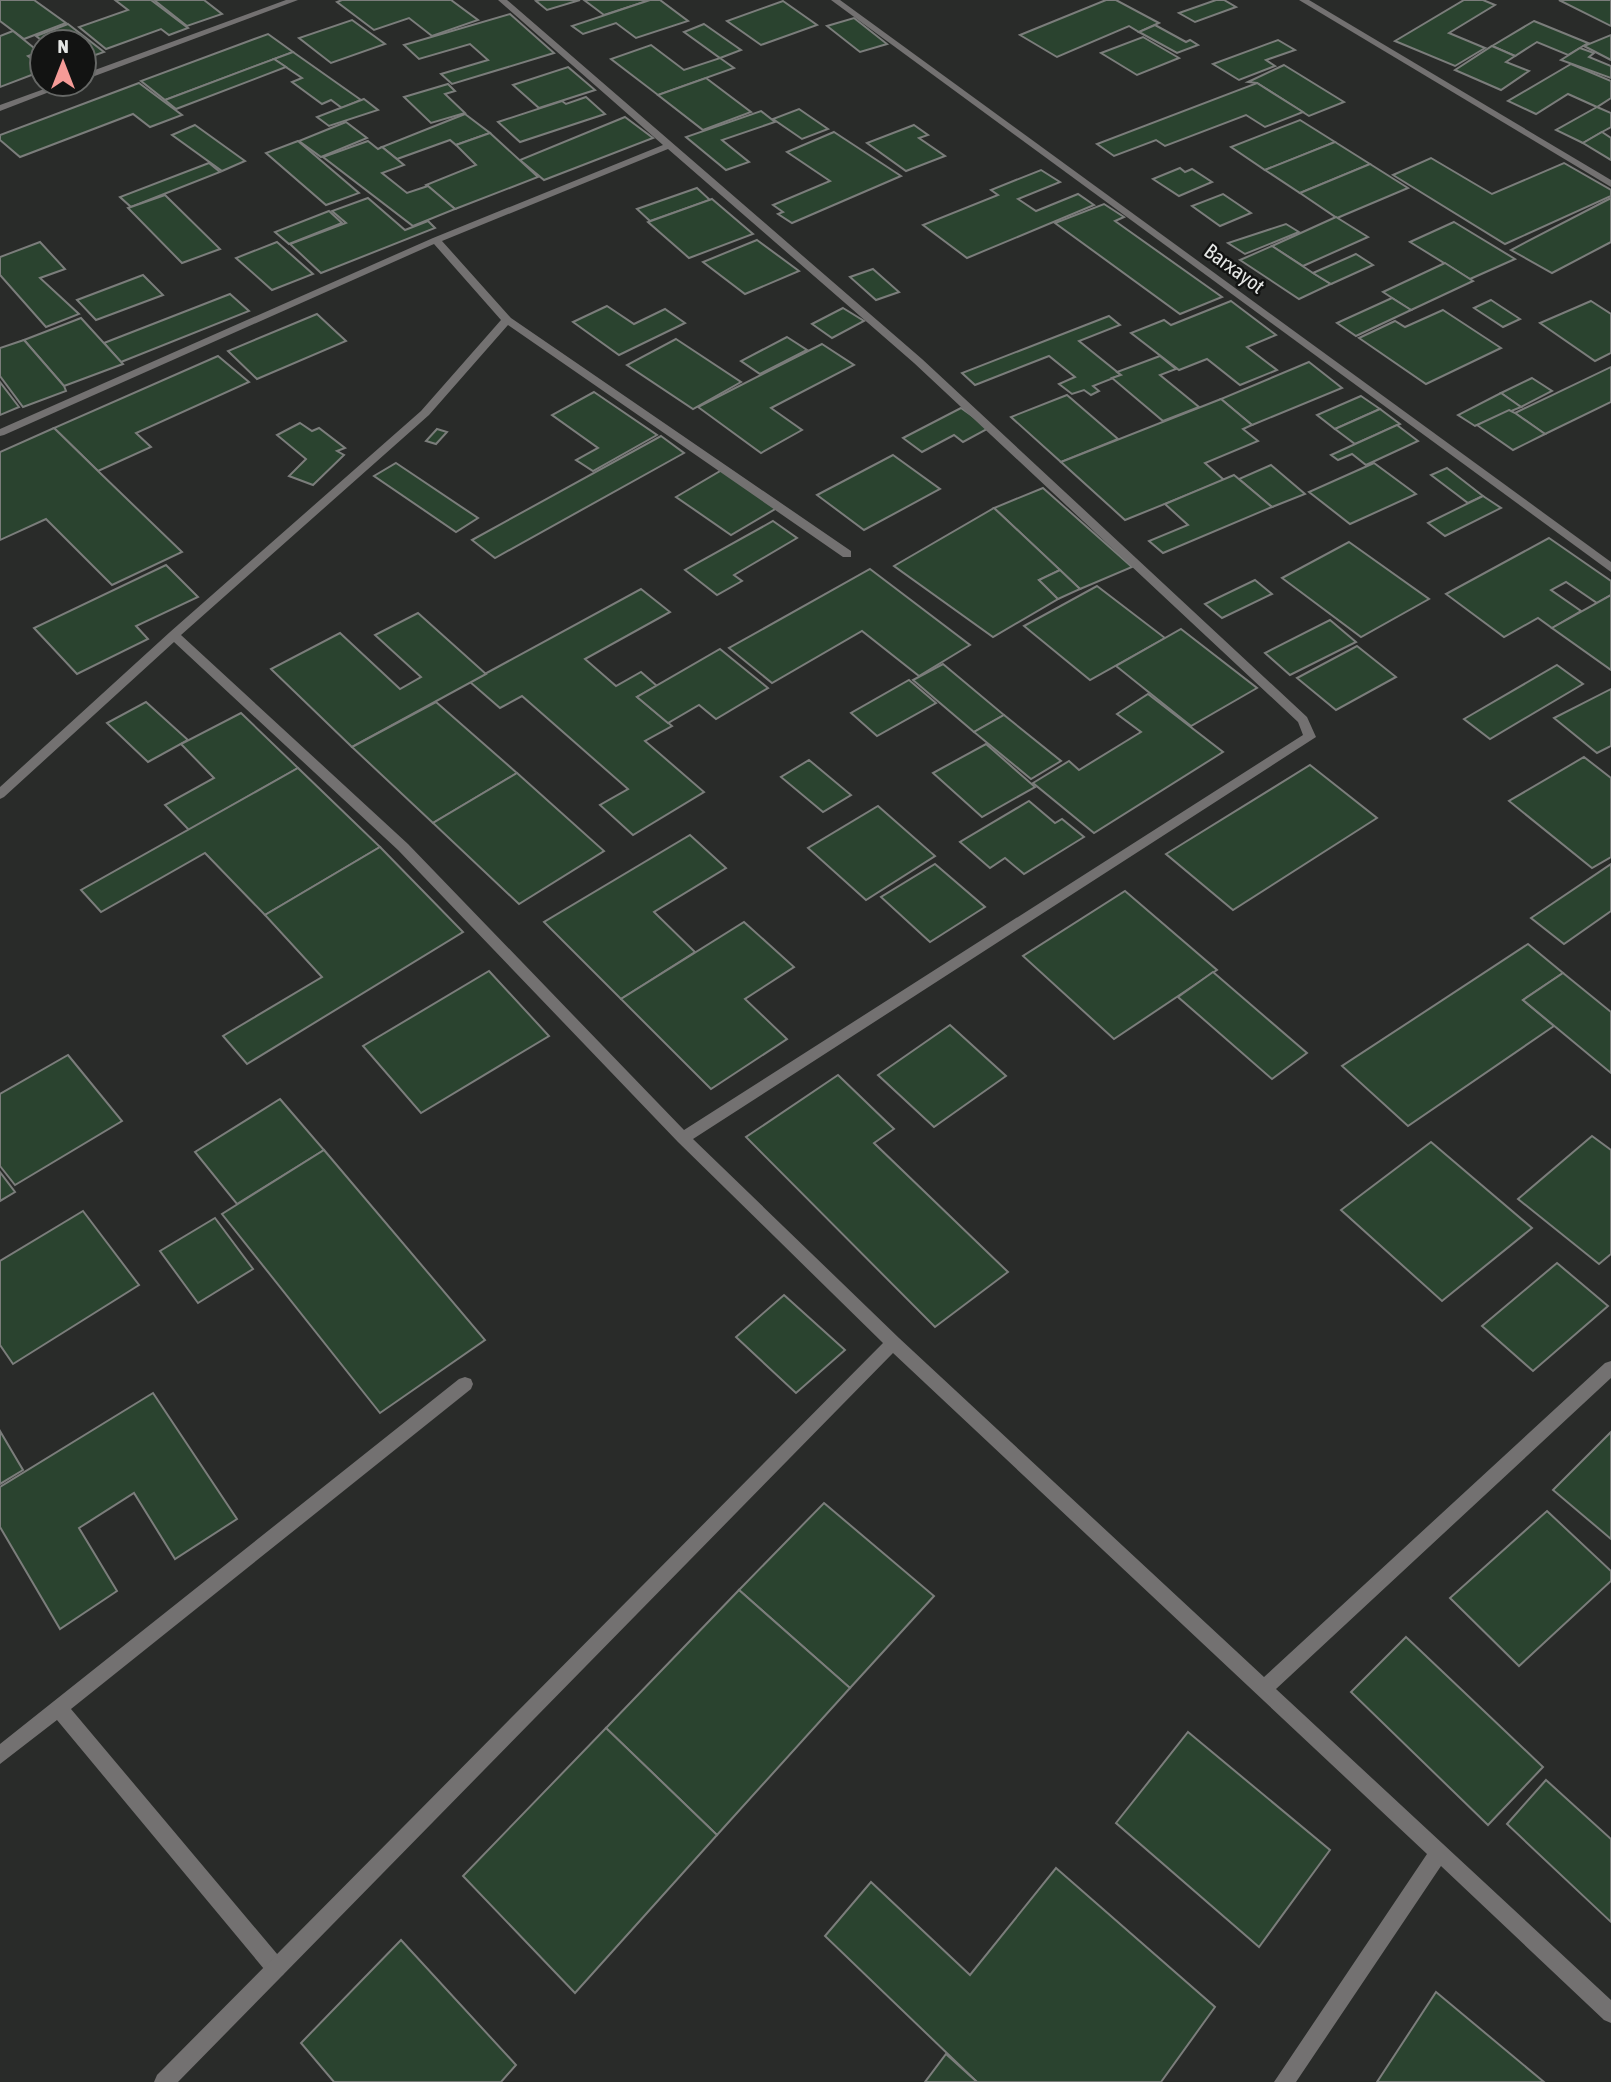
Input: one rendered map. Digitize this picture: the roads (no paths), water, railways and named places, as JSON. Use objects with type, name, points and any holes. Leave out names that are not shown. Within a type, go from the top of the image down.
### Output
[{"type":"street","points":[[98,72],[294,0]]},
{"type":"street","points":[[502,0],[948,390],[1303,720],[1310,737],[683,1138]]},
{"type":"street","name":"Barxayot","points":[[835,0],[1611,568]]},
{"type":"street","points":[[1303,0],[1611,184]]},
{"type":"street","points":[[0,108],[28,98]]},
{"type":"street","points":[[0,433],[436,240],[670,145]]},
{"type":"street","points":[[436,240],[507,320],[847,554]]},
{"type":"street","points":[[0,794],[174,635],[425,413],[507,320]]},
{"type":"street","points":[[174,635],[403,847],[683,1138],[893,1343],[1611,2013]]},
{"type":"street","points":[[164,2082],[893,1343]]},
{"type":"street","points":[[1265,1689],[1611,1368]]},
{"type":"street","points":[[0,1755],[60,1710],[465,1384]]},
{"type":"street","points":[[60,1710],[276,1968]]},
{"type":"street","points":[[1284,2082],[1439,1853]]}]
